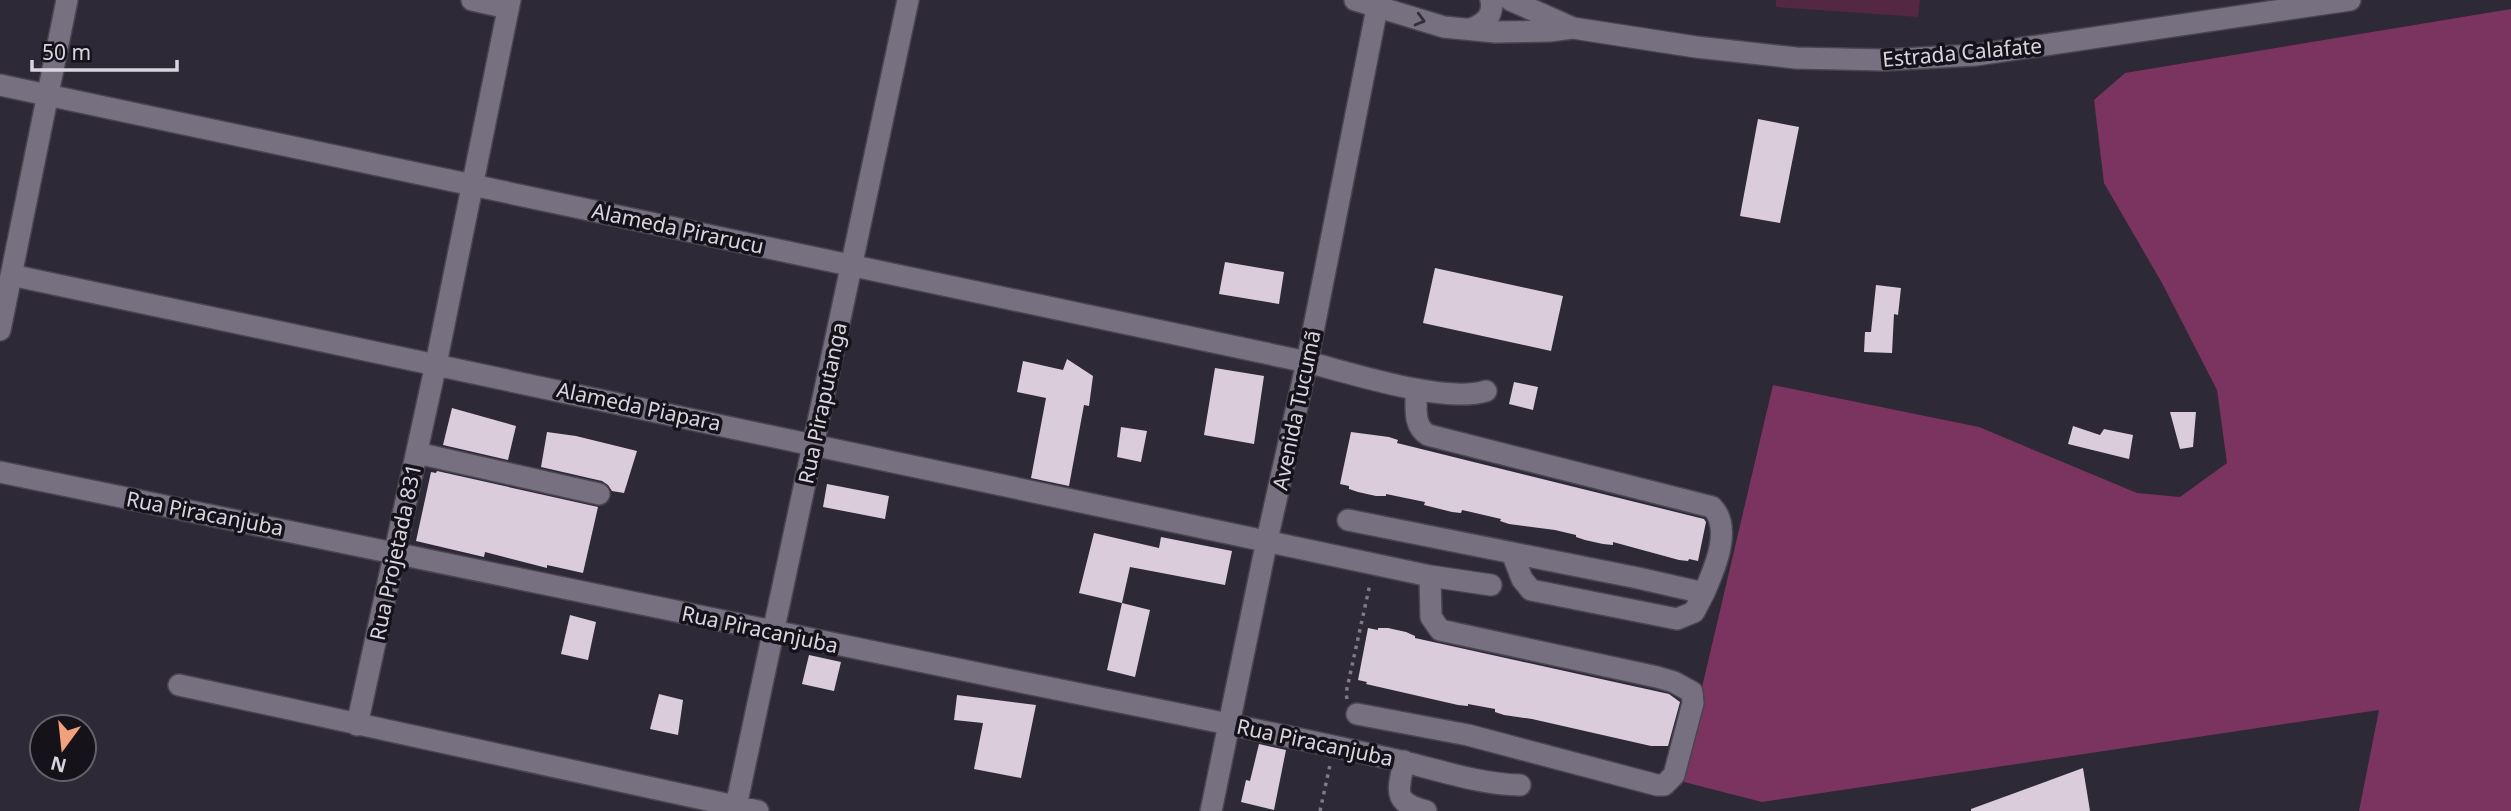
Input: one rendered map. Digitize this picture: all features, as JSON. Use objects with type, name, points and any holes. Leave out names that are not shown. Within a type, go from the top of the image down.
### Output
[{"type":"street","points":[[0,330],[67,0]]},
{"type":"street","points":[[472,0],[509,4]]},
{"type":"street","name":"Rua Piraputanga","points":[[735,809],[908,0]]},
{"type":"street","name":"Estrada Calafate","points":[[1355,0],[1376,4],[1444,27],[1526,32],[1573,29],[1796,58],[1884,60],[1976,55],[2350,0]]},
{"type":"street","points":[[1471,29],[1488,19],[1492,10],[1491,0]]},
{"type":"street","name":"Estrada Calafate","points":[[1510,0],[1573,29]]},
{"type":"street","name":"Rua Projetada 831","points":[[357,725],[436,363],[509,4]]},
{"type":"street","name":"Avenida Tucumã","points":[[1211,811],[1307,362],[1376,4]]},
{"type":"street","name":"Alameda Pirarucu","points":[[0,85],[1307,362]]},
{"type":"street","name":"Alameda Piapara","points":[[11,275],[814,443],[1430,576],[1491,585]]},
{"type":"street","points":[[1307,362],[1416,388],[1467,396],[1486,391]]},
{"type":"street","points":[[1416,388],[1417,425],[1428,435],[1712,507],[1719,514],[1722,525],[1721,541],[1704,593],[1694,612],[1677,619],[1531,590],[1522,579],[1512,553]]},
{"type":"street","points":[[417,453],[599,495]]},
{"type":"street","name":"Rua Piracanjuba","points":[[0,472],[1230,724],[1404,761],[1498,785],[1520,785]]},
{"type":"street","points":[[1348,520],[1704,593]]},
{"type":"street","points":[[1357,714],[1491,741],[1657,785],[1664,785],[1674,775],[1693,704],[1692,692],[1685,686],[1657,677],[1440,629],[1431,617],[1430,576]]},
{"type":"street","points":[[179,685],[735,809],[758,811]]},
{"type":"street","points":[[1404,761],[1399,786],[1401,799],[1406,805],[1426,811]]},
{"type":"path","points":[[1357,714],[1349,710],[1346,693],[1374,562]]},
{"type":"path","points":[[1320,811],[1334,746]]},
{"type":"shaded area","points":[[1776,0],[1920,0],[1918,17],[1776,7]]},
{"type":"shaded area","points":[[2511,9],[2511,811],[2359,811],[2379,710],[1762,802],[1680,781],[1773,385],[1979,427],[2137,493],[2180,497],[2227,463],[2217,390],[2162,283],[2104,183],[2094,100],[2125,73]]},
{"type":"building","points":[[1758,119],[1799,127],[1780,223],[1740,216]]},
{"type":"building","points":[[1225,262],[1284,272],[1279,304],[1219,294]]},
{"type":"building","points":[[1435,268],[1563,296],[1551,351],[1423,323]]},
{"type":"building","points":[[1876,285],[1901,288],[1898,315],[1894,314],[1892,353],[1864,352],[1865,332],[1871,332]]},
{"type":"building","points":[[1067,359],[1093,376],[1089,406],[1084,405],[1069,486],[1031,478],[1046,398],[1017,392],[1023,361],[1063,370]]},
{"type":"building","points":[[1215,368],[1264,376],[1254,444],[1204,435]]},
{"type":"building","points":[[1514,382],[1538,387],[1533,410],[1509,404]]},
{"type":"building","points":[[452,408],[516,426],[508,460],[443,445]]},
{"type":"building","points":[[2170,412],[2196,412],[2193,447],[2180,449]]},
{"type":"building","points":[[2073,426],[2100,435],[2104,429],[2133,435],[2129,459],[2068,444]]},
{"type":"building","points":[[1121,427],[1147,431],[1141,462],[1117,457]]},
{"type":"building","points":[[547,432],[637,451],[624,493],[612,491],[602,481],[541,467]]},
{"type":"building","points":[[1351,432],[1389,437],[1398,440],[1397,443],[1704,519],[1706,522],[1698,561],[1679,560],[1613,542],[1613,545],[1603,544],[1555,530],[1509,524],[1500,521],[1501,519],[1462,510],[1461,513],[1452,512],[1424,505],[1425,502],[1386,494],[1376,496],[1349,489],[1349,486],[1340,484]]},
{"type":"building","points":[[437,471],[598,507],[583,573],[547,565],[547,568],[485,552],[484,557],[416,541],[431,472]]},
{"type":"building","points":[[827,484],[889,496],[885,519],[823,507]]},
{"type":"building","points":[[1094,533],[1159,548],[1161,537],[1232,551],[1225,585],[1130,567],[1122,603],[1079,593]]},
{"type":"building","points":[[1122,603],[1150,610],[1135,677],[1107,670]]},
{"type":"building","points":[[570,615],[596,622],[588,660],[561,654]]},
{"type":"building","points":[[1368,628],[1388,628],[1406,632],[1415,638],[1669,694],[1680,702],[1668,746],[1651,746],[1504,715],[1495,712],[1495,709],[1458,705],[1366,684],[1367,682],[1358,680]]},
{"type":"building","points":[[809,655],[841,662],[834,691],[802,684]]},
{"type":"building","points":[[659,694],[683,700],[678,735],[650,729]]},
{"type":"building","points":[[957,695],[1036,705],[1021,778],[974,769],[983,723],[954,720]]},
{"type":"building","points":[[1259,744],[1286,750],[1274,810],[1241,802],[1246,780],[1250,781]]},
{"type":"building","points":[[2083,768],[2090,811],[1971,811],[1971,809]]}]
